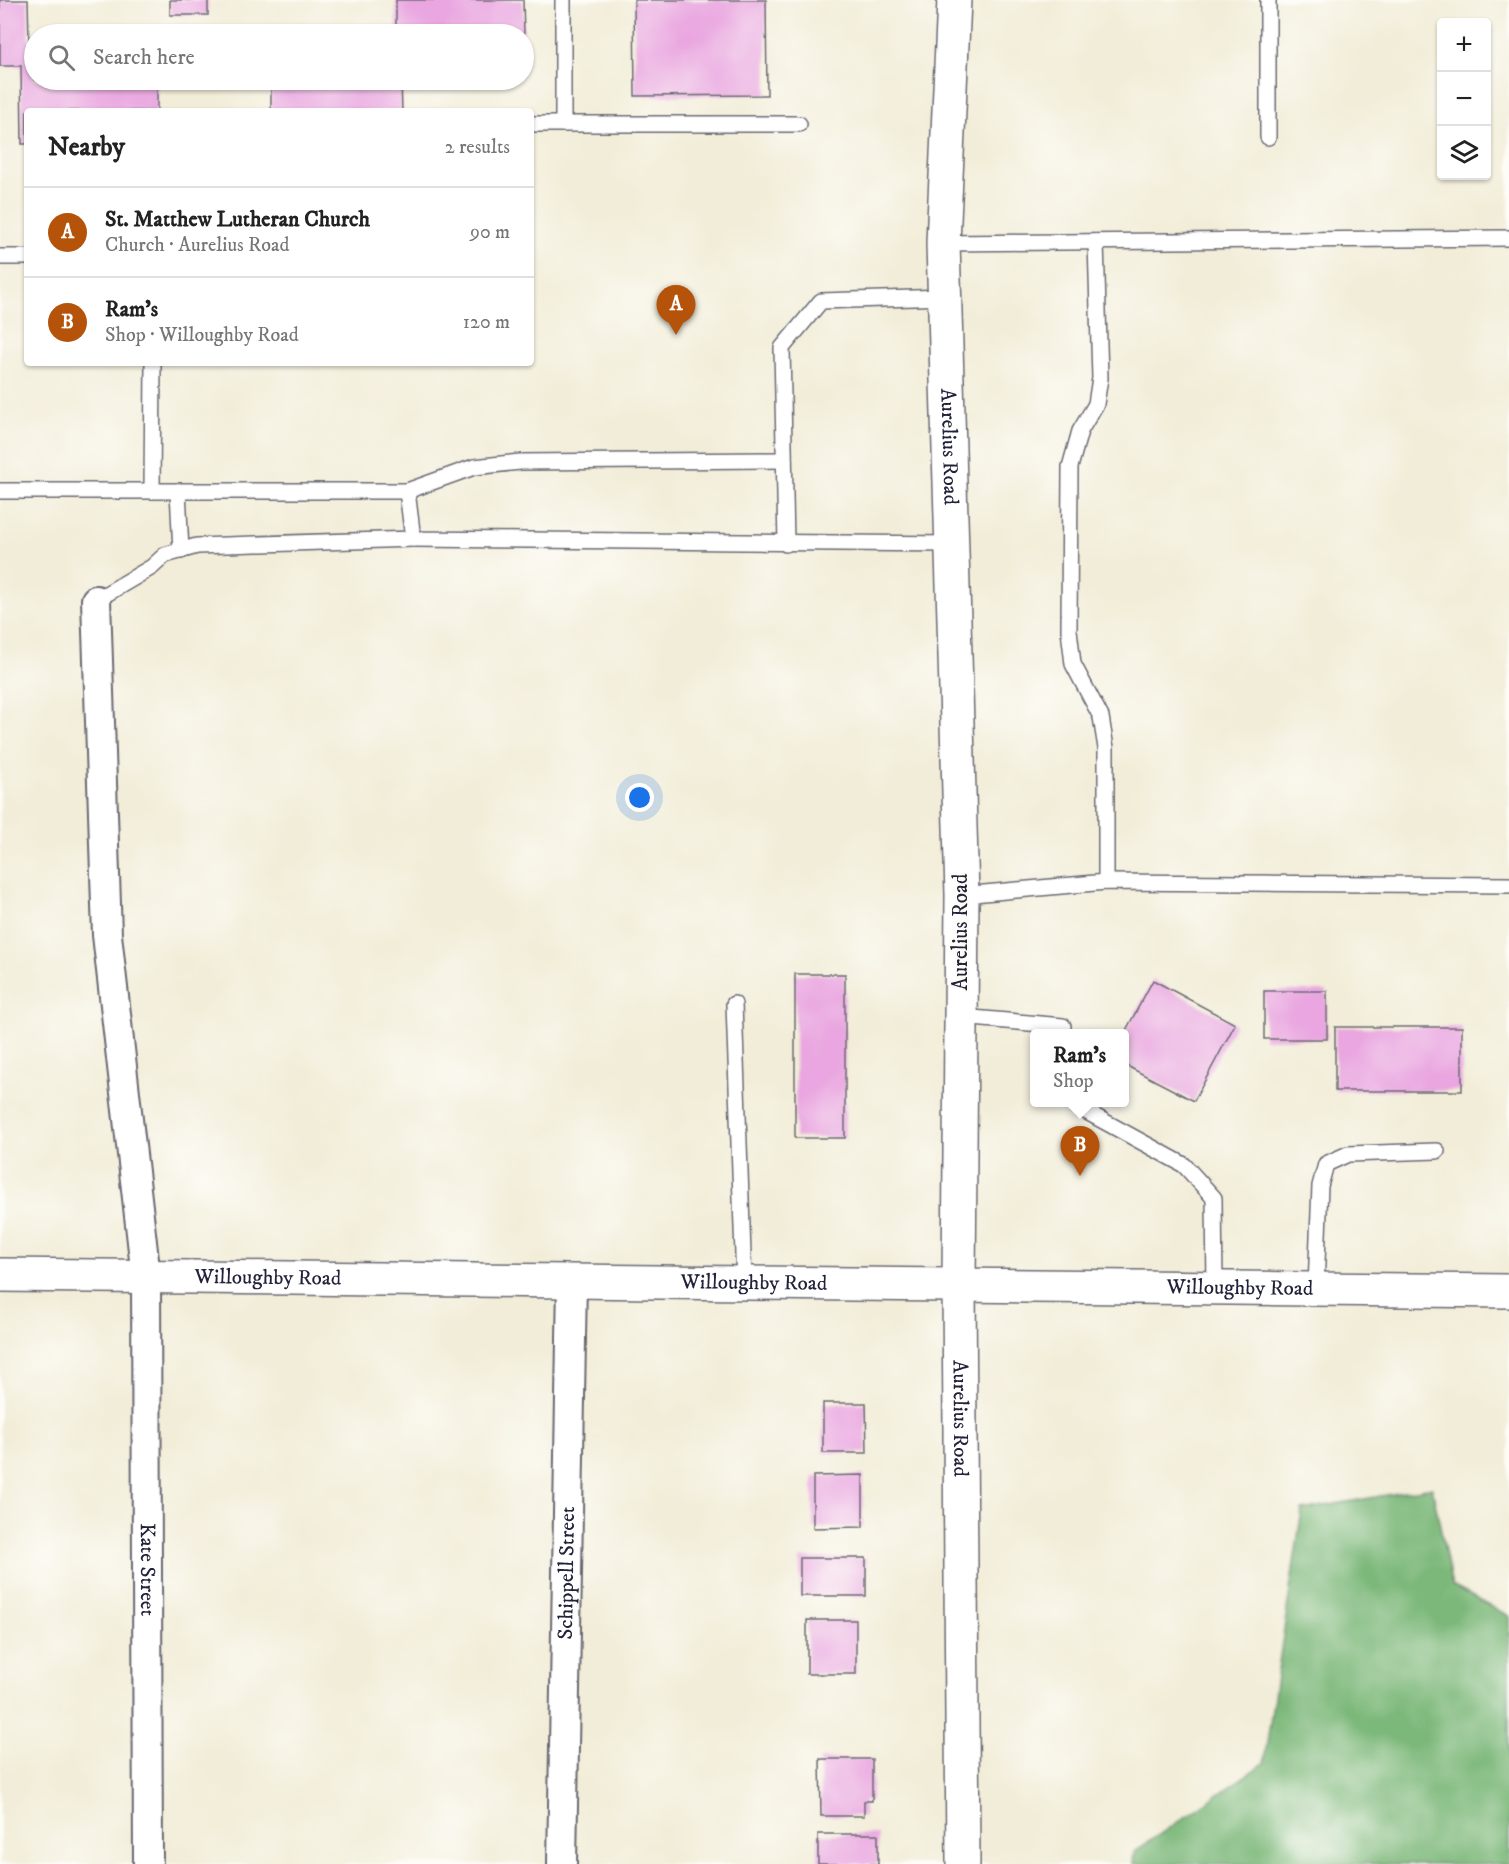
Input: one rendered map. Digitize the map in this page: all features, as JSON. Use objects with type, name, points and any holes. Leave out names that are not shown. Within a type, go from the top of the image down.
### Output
[{"type":"street","name":"Aurelius Road","points":[[954,0],[944,243],[962,895],[959,1284],[963,1864]]},
{"type":"street","name":"Kate Street","points":[[96,600],[107,934],[146,1276],[148,1864]]},
{"type":"street","name":"Willoughby Road","points":[[0,1275],[1509,1291]]},
{"type":"street","name":"Schippell Street","points":[[562,1864],[572,1281]]},
{"type":"lane","points":[[563,0],[563,124]]},
{"type":"lane","points":[[1268,0],[1268,137]]},
{"type":"lane","points":[[534,124],[799,124]]},
{"type":"lane","points":[[944,243],[1509,238]]},
{"type":"lane","points":[[1096,242],[1100,378],[1096,404],[1080,431],[1070,467],[1069,630],[1073,664],[1101,717],[1106,748],[1106,882]]},
{"type":"lane","points":[[0,256],[24,256]]},
{"type":"lane","points":[[786,544],[782,348],[821,301],[945,297]]},
{"type":"lane","points":[[152,491],[153,366]]},
{"type":"lane","points":[[0,491],[407,491],[474,468],[520,462],[784,460]]},
{"type":"lane","points":[[178,491],[181,551]]},
{"type":"lane","points":[[407,491],[413,539]]},
{"type":"lane","points":[[96,600],[152,567],[165,555],[197,546],[413,539],[952,544]]},
{"type":"lane","points":[[962,895],[1106,882],[1509,885]]},
{"type":"lane","points":[[734,1004],[744,1282]]},
{"type":"lane","points":[[961,1017],[1063,1026],[1063,1029]]},
{"type":"lane","points":[[1078,1107],[1184,1164],[1214,1198],[1215,1287]]},
{"type":"lane","points":[[1316,1288],[1320,1186],[1326,1164],[1348,1154],[1437,1151]]},
{"type":"green space","points":[[1432,1487],[1452,1586],[1509,1616],[1509,1864],[1133,1864],[1134,1852],[1264,1763],[1302,1510]]},
{"type":"building","points":[[0,0],[28,0],[29,24],[24,24],[24,90],[157,90],[157,108],[24,108],[24,144],[22,144],[21,66],[0,66]]},
{"type":"building","points":[[170,0],[208,0],[208,15],[170,15]]},
{"type":"building","points":[[396,0],[523,0],[524,24],[396,24]]},
{"type":"building","points":[[634,0],[766,0],[767,95],[635,96]]},
{"type":"building","points":[[271,90],[401,90],[402,108],[271,108]]},
{"type":"building","points":[[795,974],[845,974],[845,1138],[795,1138]]},
{"type":"building","points":[[1153,980],[1235,1024],[1194,1101],[1129,1067],[1129,1029],[1127,1029]]},
{"type":"building","points":[[1264,991],[1327,991],[1327,1039],[1264,1039]]},
{"type":"building","points":[[1335,1027],[1462,1027],[1462,1091],[1335,1091]]},
{"type":"building","points":[[823,1403],[866,1403],[867,1453],[823,1453]]},
{"type":"building","points":[[863,1475],[863,1527],[813,1528],[813,1476]]},
{"type":"building","points":[[800,1558],[866,1558],[866,1596],[800,1596]]},
{"type":"building","points":[[807,1620],[856,1620],[856,1674],[807,1674]]},
{"type":"building","points":[[820,1759],[872,1759],[872,1801],[864,1801],[864,1816],[821,1816]]},
{"type":"building","points":[[818,1834],[878,1834],[878,1864],[818,1864]]},
{"type":"place","name":"St. Matthew Lutheran Church","points":[[676,335]]},
{"type":"place","name":"Ram's","points":[[1080,1176]]}]
